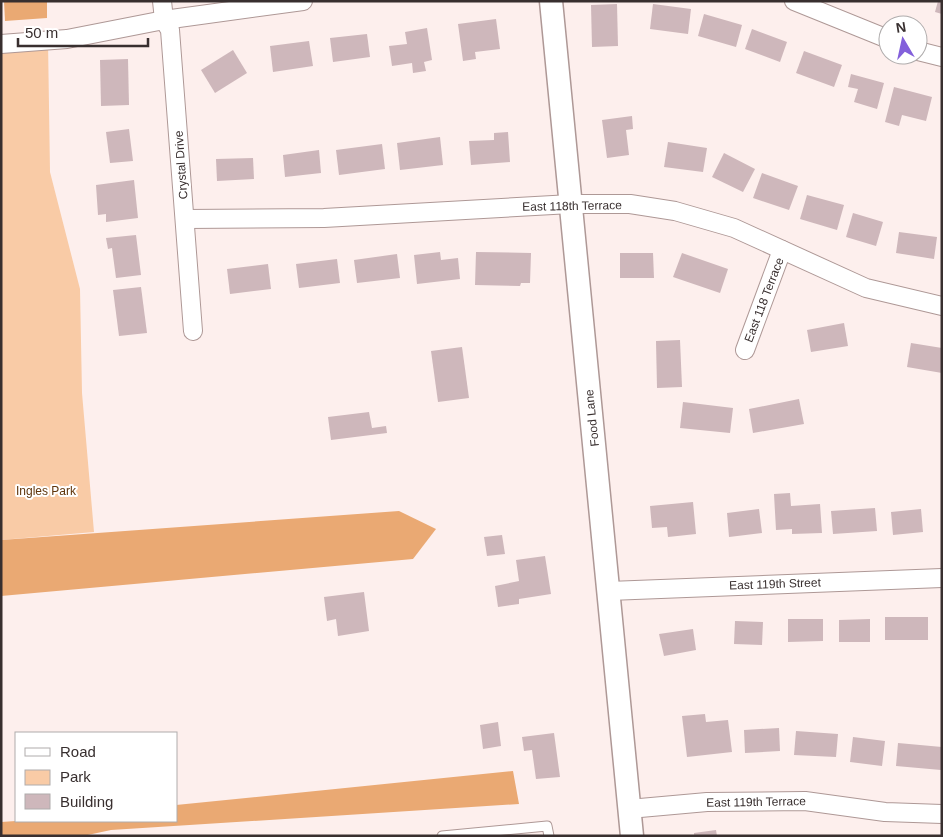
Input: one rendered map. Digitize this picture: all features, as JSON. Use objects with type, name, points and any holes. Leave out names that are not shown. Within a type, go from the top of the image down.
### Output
[{"type":"street","name":"Crystal Drive","points":[[162,1],[164,20],[170,30],[193,331]]},
{"type":"street","points":[[1,44],[67,39],[164,20],[303,1]]},
{"type":"street","name":"Food Lane","points":[[551,1],[632,836]]},
{"type":"street","points":[[794,1],[878,35]]},
{"type":"street","points":[[928,54],[942,57]]},
{"type":"street","name":"East 118th Terrace","points":[[185,220],[324,218],[572,204],[630,204],[675,212],[734,228],[866,288],[942,306]]},
{"type":"street","name":"East 118 Terrace","points":[[745,350],[782,250]]},
{"type":"street","name":"East 119th Street","points":[[609,591],[942,578]]},
{"type":"street","name":"East 119th Terrace","points":[[629,809],[707,802],[805,801],[885,812],[942,814]]},
{"type":"lane","points":[[442,836],[548,826],[548,836]]},
{"type":"green space","name":"Ingles Park","points":[[48,41],[50,172],[80,289],[82,393],[94,532],[1,540],[1,44]]},
{"type":"shaded area","points":[[4,1],[47,1],[47,18],[5,21]]},
{"type":"shaded area","points":[[399,511],[436,529],[413,559],[1,596],[1,540]]},
{"type":"shaded area","points":[[513,771],[519,804],[111,830],[83,836],[1,836],[1,822],[178,822],[178,805]]},
{"type":"building","points":[[938,1],[942,1],[942,14],[935,12]]},
{"type":"building","points":[[617,4],[618,46],[592,47],[591,5]]},
{"type":"building","points":[[653,4],[691,9],[688,34],[650,29]]},
{"type":"building","points":[[704,14],[742,25],[736,47],[698,36]]},
{"type":"building","points":[[496,19],[500,49],[475,52],[476,59],[463,61],[458,24]]},
{"type":"building","points":[[427,28],[432,60],[424,62],[426,71],[413,73],[412,63],[392,66],[389,46],[407,44],[405,32]]},
{"type":"building","points":[[752,29],[787,42],[780,62],[745,49]]},
{"type":"building","points":[[367,34],[370,57],[333,62],[330,38]]},
{"type":"building","points":[[309,41],[313,66],[273,72],[270,46]]},
{"type":"building","points":[[233,50],[247,73],[215,93],[201,70]]},
{"type":"building","points":[[804,51],[842,65],[834,87],[796,73]]},
{"type":"building","points":[[128,59],[129,105],[101,106],[100,60]]},
{"type":"building","points":[[851,74],[884,83],[877,109],[854,102],[858,89],[848,87]]},
{"type":"building","points":[[894,87],[932,97],[926,121],[902,115],[899,126],[885,122]]},
{"type":"building","points":[[632,116],[633,129],[626,130],[629,155],[607,158],[602,120]]},
{"type":"building","points":[[129,129],[133,161],[110,163],[106,132]]},
{"type":"building","points":[[508,132],[510,162],[471,165],[469,141],[494,140],[494,133]]},
{"type":"building","points":[[440,137],[443,165],[400,170],[397,143]]},
{"type":"building","points":[[668,142],[707,148],[703,172],[664,167]]},
{"type":"building","points":[[382,144],[385,169],[339,175],[336,150]]},
{"type":"building","points":[[319,150],[321,173],[285,177],[283,155]]},
{"type":"building","points":[[724,153],[755,169],[743,192],[712,177]]},
{"type":"building","points":[[253,158],[254,179],[217,181],[216,159]]},
{"type":"building","points":[[762,173],[798,186],[789,210],[753,198]]},
{"type":"building","points":[[134,180],[138,218],[106,222],[106,214],[98,215],[96,185]]},
{"type":"building","points":[[807,195],[844,205],[837,230],[800,219]]},
{"type":"building","points":[[853,213],[883,222],[876,246],[846,237]]},
{"type":"building","points":[[899,232],[937,237],[934,259],[896,253]]},
{"type":"building","points":[[136,235],[141,275],[116,278],[112,248],[108,249],[106,238]]},
{"type":"building","points":[[440,252],[441,260],[458,258],[460,279],[417,284],[414,255]]},
{"type":"building","points":[[476,252],[531,253],[530,283],[521,283],[520,286],[475,285]]},
{"type":"building","points":[[620,253],[653,253],[654,278],[620,278]]},
{"type":"building","points":[[682,253],[728,269],[720,293],[673,277]]},
{"type":"building","points":[[397,254],[400,278],[357,283],[354,260]]},
{"type":"building","points":[[337,259],[340,283],[299,288],[296,264]]},
{"type":"building","points":[[268,264],[271,289],[230,294],[227,269]]},
{"type":"building","points":[[141,287],[147,333],[119,336],[113,290]]},
{"type":"building","points":[[844,323],[848,346],[811,352],[807,330]]},
{"type":"building","points":[[680,340],[682,387],[657,388],[656,341]]},
{"type":"building","points":[[911,343],[942,348],[942,373],[907,367]]},
{"type":"building","points":[[462,347],[469,398],[438,402],[431,351]]},
{"type":"building","points":[[799,399],[804,424],[753,433],[749,409]]},
{"type":"building","points":[[683,402],[733,408],[730,433],[680,428]]},
{"type":"building","points":[[369,412],[372,428],[386,426],[387,433],[331,440],[328,417]]},
{"type":"building","points":[[790,493],[791,506],[820,504],[822,533],[792,534],[792,529],[776,530],[774,494]]},
{"type":"building","points":[[693,502],[696,534],[668,537],[667,527],[652,528],[650,506]]},
{"type":"building","points":[[875,508],[877,531],[833,534],[831,511]]},
{"type":"building","points":[[759,509],[762,533],[729,537],[727,513]]},
{"type":"building","points":[[921,509],[923,532],[893,535],[891,512]]},
{"type":"building","points":[[502,535],[505,554],[487,556],[484,537]]},
{"type":"building","points":[[545,556],[551,594],[519,599],[519,604],[498,607],[495,586],[519,581],[516,560]]},
{"type":"building","points":[[364,592],[369,631],[338,636],[336,619],[327,621],[324,597]]},
{"type":"building","points":[[885,617],[928,617],[928,640],[885,640]]},
{"type":"building","points":[[788,619],[823,619],[823,641],[788,642]]},
{"type":"building","points":[[870,619],[870,642],[839,642],[839,620]]},
{"type":"building","points":[[735,621],[763,622],[762,645],[734,644]]},
{"type":"building","points":[[693,629],[696,650],[664,656],[659,634]]},
{"type":"building","points":[[705,714],[706,722],[728,720],[732,752],[687,757],[682,716]]},
{"type":"building","points":[[498,722],[501,746],[483,749],[480,725]]},
{"type":"building","points":[[779,728],[780,751],[745,753],[744,730]]},
{"type":"building","points":[[796,731],[838,734],[836,757],[794,755]]},
{"type":"building","points":[[554,733],[560,777],[536,779],[532,750],[524,751],[522,737]]},
{"type":"building","points":[[853,737],[885,741],[882,766],[850,762]]},
{"type":"building","points":[[898,743],[942,747],[941,770],[896,766]]},
{"type":"building","points":[[716,830],[717,836],[694,836],[694,833]]}]
